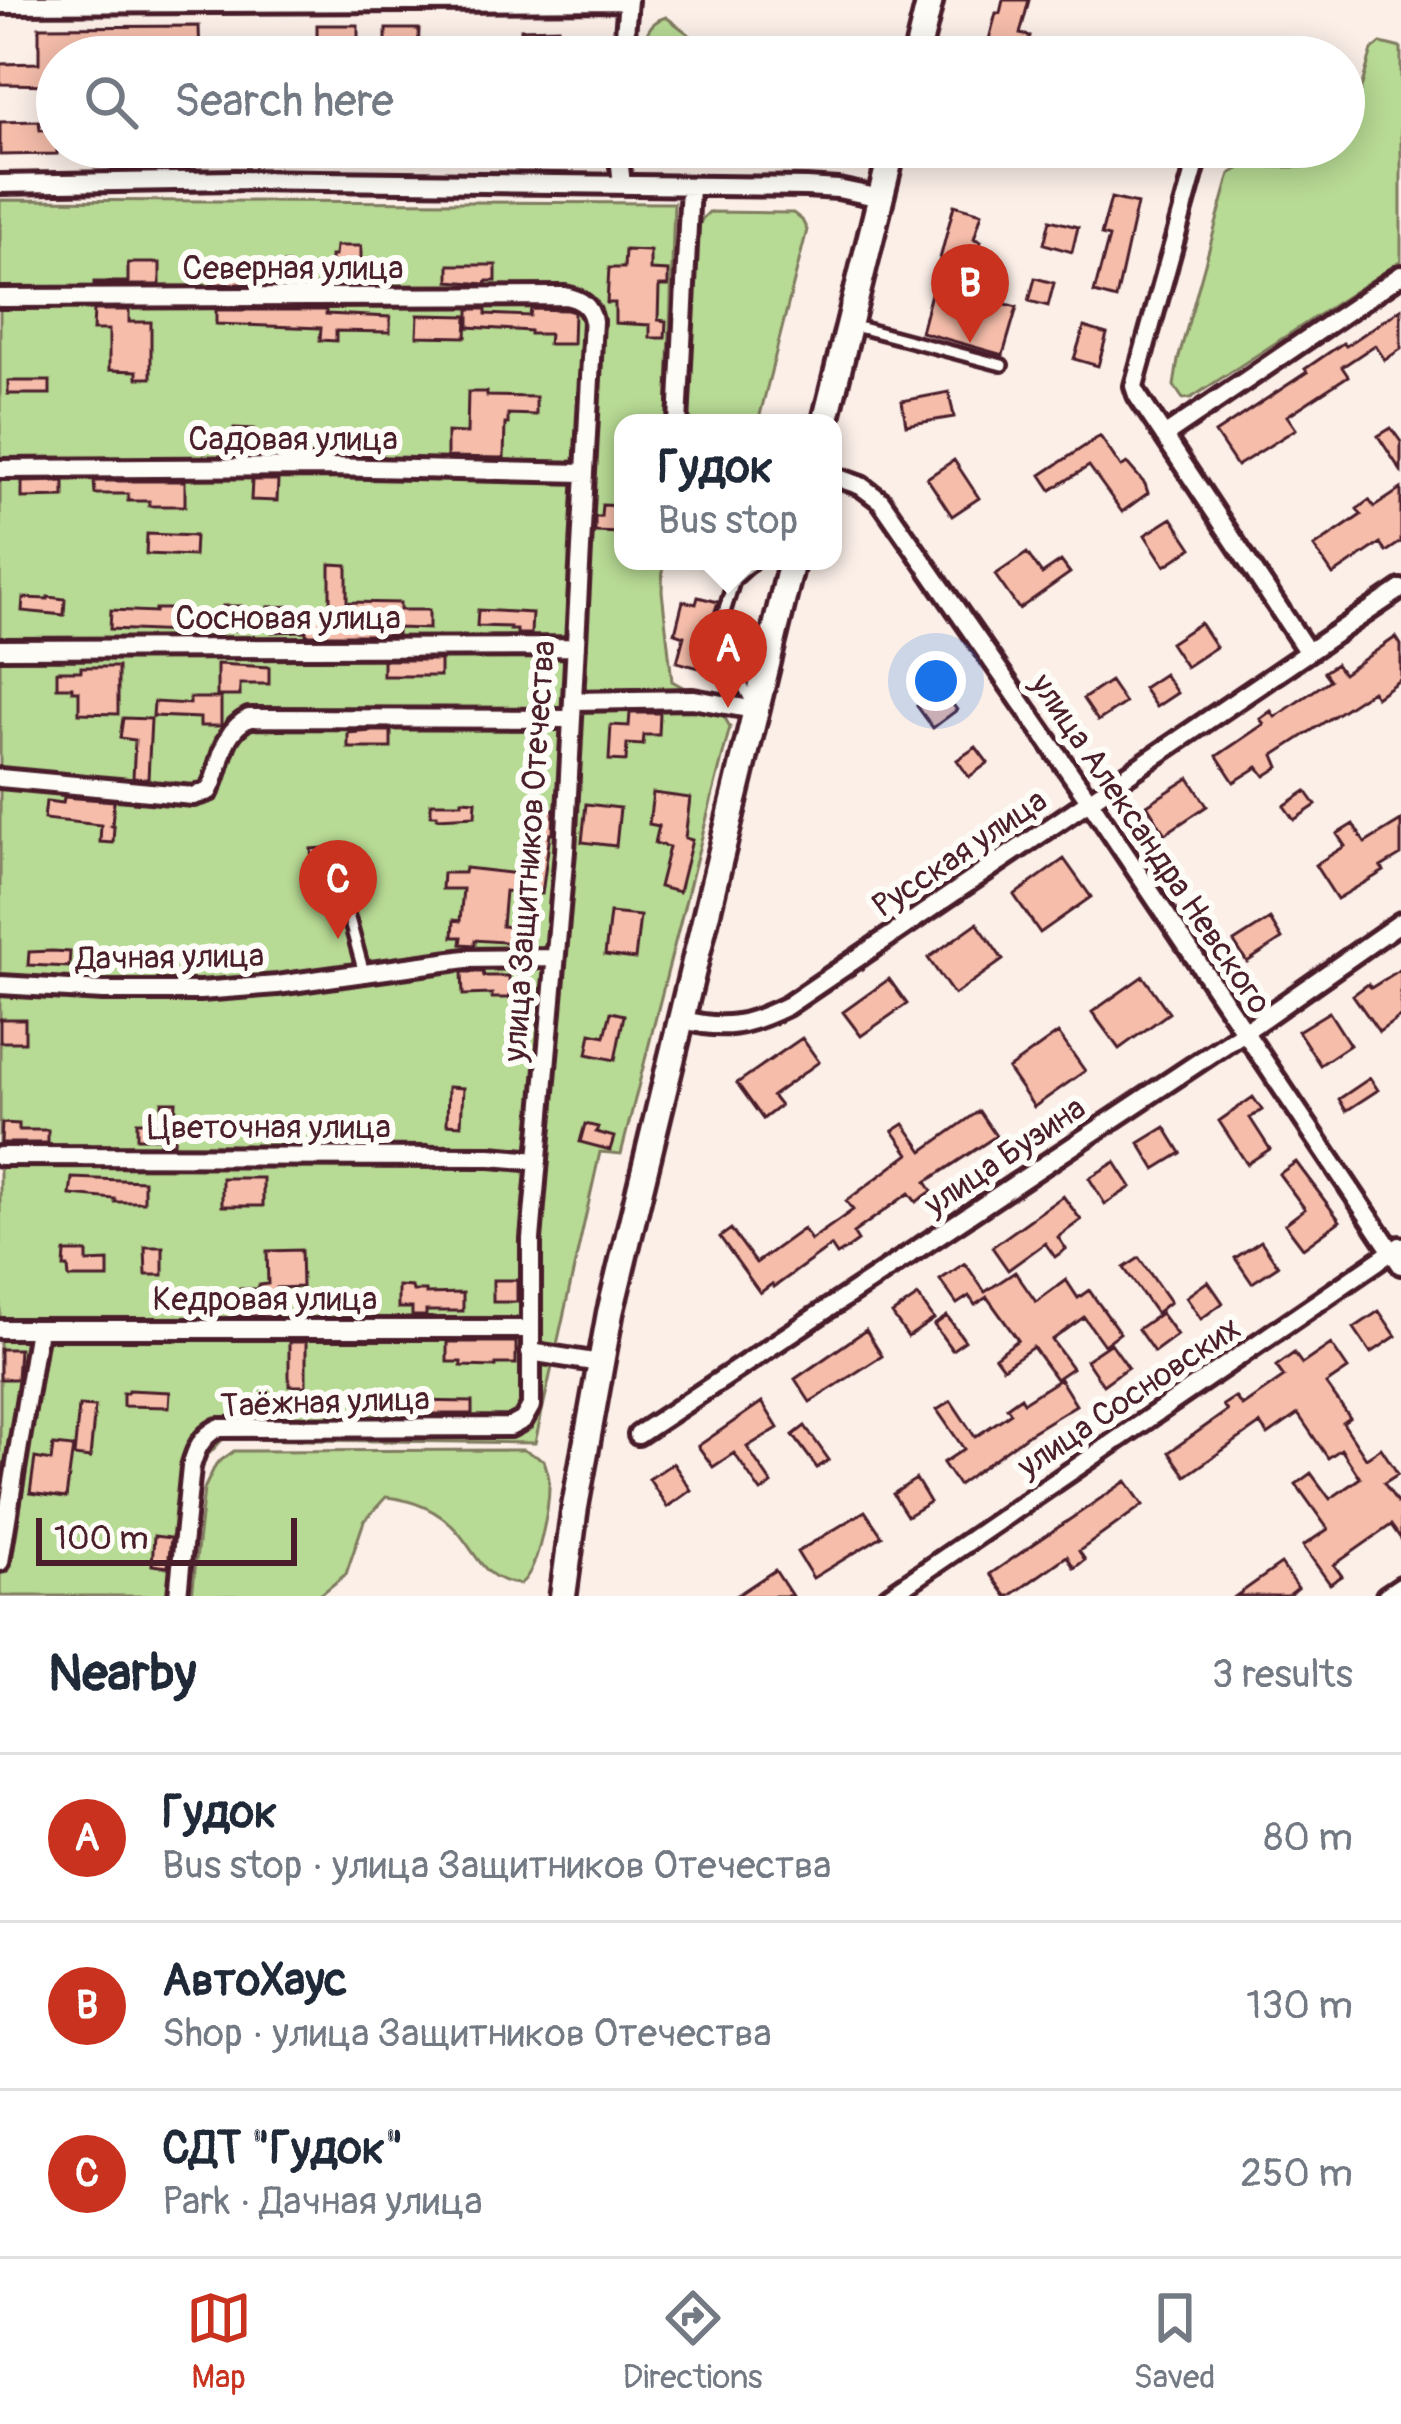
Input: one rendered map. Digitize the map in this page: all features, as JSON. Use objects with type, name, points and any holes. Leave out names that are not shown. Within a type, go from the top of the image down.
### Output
[{"type":"main road","points":[[921,36],[930,0]]},
{"type":"main road","points":[[827,414],[888,168]]},
{"type":"main road","points":[[563,1596],[600,1364],[790,570]]},
{"type":"street","points":[[0,4],[628,1],[625,36]]},
{"type":"street","points":[[620,168],[622,185]]},
{"type":"street","points":[[1195,168],[1135,374],[1136,395],[1307,651]]},
{"type":"street","points":[[0,184],[235,180],[690,186],[838,189],[880,198]]},
{"type":"street","points":[[678,414],[690,186]]},
{"type":"street","points":[[1164,436],[1401,275]]},
{"type":"street","name":"Северная улица","points":[[0,298],[565,296],[584,303]]},
{"type":"street","name":"улица Защитников Отечества","points":[[531,1406],[531,1239],[573,710],[593,321],[584,303]]},
{"type":"street","name":"Садовая улица","points":[[0,470],[326,467],[585,473]]},
{"type":"street","name":"улица Александра Невского","points":[[842,479],[881,501],[1398,1254]]},
{"type":"street","name":"Русская улица","points":[[680,1019],[722,1028],[749,1023],[787,1006],[1401,589]]},
{"type":"street","name":"Сосновая улица","points":[[0,649],[576,646]]},
{"type":"street","points":[[0,778],[193,796],[209,790],[228,735],[249,718],[573,710],[693,699],[755,710]]},
{"type":"street","name":"улица Бузина","points":[[638,1435],[1244,1032],[1401,922]]},
{"type":"street","name":"Дачная улица","points":[[0,985],[200,991],[466,959],[555,958]]},
{"type":"street","name":"Цветочная улица","points":[[0,1156],[538,1161]]},
{"type":"street","name":"улица Сосновских","points":[[889,1596],[1398,1254]]},
{"type":"street","name":"Кедровая улица","points":[[0,1329],[530,1329]]},
{"type":"street","points":[[0,1562],[38,1329]]},
{"type":"street","points":[[530,1352],[600,1364]]},
{"type":"street","name":"Таёжная улица","points":[[178,1596],[191,1467],[205,1435],[218,1428],[510,1426],[523,1420],[531,1406]]},
{"type":"street","points":[[1386,1596],[1401,1586]]},
{"type":"lane","points":[[849,324],[1002,364]]},
{"type":"lane","points":[[745,570],[734,580],[718,632],[755,710]]},
{"type":"lane","points":[[346,911],[364,973]]},
{"type":"green space","points":[[666,17],[690,36],[647,36]]},
{"type":"green space","points":[[1381,43],[1401,48],[1401,261],[1183,399],[1174,386],[1178,360],[1230,174],[1240,168],[1365,168],[1365,74],[1372,50]]},
{"type":"green space","points":[[0,200],[674,203],[667,414],[614,414],[614,570],[663,570],[672,681],[719,707],[730,727],[621,1154],[600,1152],[535,1443],[223,1439],[206,1457],[197,1477],[183,1596],[0,1596]]},
{"type":"green space","points":[[709,212],[793,213],[807,230],[760,414],[688,414],[702,219]]},
{"type":"green space","points":[[523,1450],[544,1460],[549,1491],[538,1551],[520,1584],[489,1572],[456,1530],[433,1511],[386,1497],[364,1521],[346,1574],[319,1596],[192,1596],[204,1489],[216,1464],[234,1451]]},
{"type":"building","points":[[1003,0],[1029,0],[1020,34],[1030,36],[990,36],[996,13]]},
{"type":"building","points":[[317,25],[358,25],[358,36],[317,36]]},
{"type":"building","points":[[199,26],[199,36],[39,36],[39,27]]},
{"type":"building","points":[[558,28],[558,36],[521,36],[521,29]]},
{"type":"building","points":[[386,29],[419,29],[419,36],[386,36]]},
{"type":"building","points":[[36,63],[36,85],[0,84],[0,64]]},
{"type":"building","points":[[36,121],[36,154],[0,155],[0,122]]},
{"type":"building","points":[[1111,198],[1137,204],[1116,299],[1094,293],[1109,237],[1101,235]]},
{"type":"building","points":[[954,205],[982,213],[974,239],[981,241],[976,258],[970,255],[959,291],[1017,307],[1003,355],[921,332]]},
{"type":"building","points":[[1050,220],[1078,227],[1072,252],[1044,244]]},
{"type":"building","points":[[336,246],[361,246],[361,270],[388,271],[388,284],[331,284],[331,256]]},
{"type":"building","points":[[625,250],[650,251],[650,270],[668,271],[668,286],[659,286],[658,320],[666,321],[665,338],[650,338],[650,325],[615,323],[615,303],[607,303],[609,268],[624,268]]},
{"type":"building","points":[[128,263],[160,263],[160,285],[94,285],[128,282]]},
{"type":"building","points":[[273,264],[289,264],[289,284],[211,284],[212,268],[272,268]]},
{"type":"building","points":[[449,265],[496,265],[496,281],[449,281]]},
{"type":"building","points":[[1035,278],[1054,283],[1048,306],[1029,301]]},
{"type":"building","points":[[469,309],[530,316],[531,309],[574,312],[573,344],[548,344],[549,334],[469,327]]},
{"type":"building","points":[[1401,309],[1401,349],[1385,360],[1375,345],[1342,367],[1348,376],[1287,416],[1296,429],[1237,466],[1215,433],[1343,343],[1346,346]]},
{"type":"building","points":[[94,310],[129,310],[129,322],[151,322],[151,378],[137,378],[137,371],[109,370],[109,330],[93,330]]},
{"type":"building","points":[[216,310],[326,310],[326,314],[390,317],[390,332],[336,331],[336,341],[320,340],[321,328],[216,324]]},
{"type":"building","points":[[418,315],[467,316],[466,337],[417,336]]},
{"type":"building","points":[[1084,327],[1107,334],[1098,366],[1074,359]]},
{"type":"building","points":[[8,381],[50,381],[50,394],[8,394]]},
{"type":"building","points":[[468,392],[536,397],[536,415],[508,414],[504,458],[447,457],[447,432],[467,433]]},
{"type":"building","points":[[949,392],[954,417],[906,425],[902,401]]},
{"type":"building","points":[[234,428],[254,429],[253,451],[230,450]]},
{"type":"building","points":[[1391,428],[1401,442],[1401,471],[1378,436]]},
{"type":"building","points":[[366,431],[384,431],[382,456],[334,454],[334,438],[366,439]]},
{"type":"building","points":[[1100,436],[1121,467],[1127,463],[1148,493],[1122,512],[1089,466],[1051,490],[1041,475]]},
{"type":"building","points":[[954,460],[979,498],[952,516],[927,478]]},
{"type":"building","points":[[252,480],[278,480],[277,501],[251,500]]},
{"type":"building","points":[[64,481],[64,497],[22,498],[22,482]]},
{"type":"building","points":[[94,481],[185,481],[185,506],[149,506],[149,501],[128,501],[128,494],[95,494]]},
{"type":"building","points":[[1401,489],[1401,542],[1386,552],[1380,543],[1333,575],[1314,547],[1361,515],[1357,509],[1369,500],[1374,507]]},
{"type":"building","points":[[602,505],[614,506],[614,533],[595,532],[595,517],[601,517]]},
{"type":"building","points":[[1172,518],[1192,548],[1165,566],[1145,535]]},
{"type":"building","points":[[147,534],[195,536],[194,556],[146,554]]},
{"type":"building","points":[[1027,553],[1042,574],[1061,561],[1070,573],[1019,609],[995,575]]},
{"type":"building","points":[[330,564],[347,565],[347,602],[400,603],[400,610],[429,610],[429,629],[397,628],[397,635],[272,632],[268,607],[330,611]]},
{"type":"building","points":[[698,597],[718,602],[703,669],[677,662],[684,636],[675,633],[683,601],[696,604]]},
{"type":"building","points":[[23,598],[65,599],[64,615],[22,611]]},
{"type":"building","points":[[223,606],[242,606],[242,630],[223,630]]},
{"type":"building","points":[[179,609],[179,632],[110,629],[111,610]]},
{"type":"building","points":[[478,610],[532,613],[531,634],[517,634],[510,627],[477,626]]},
{"type":"building","points":[[1200,623],[1216,647],[1186,667],[1170,643]]},
{"type":"building","points":[[1396,637],[1401,645],[1401,679],[1376,697],[1372,691],[1274,755],[1279,767],[1265,776],[1258,767],[1234,782],[1217,756],[1264,724],[1260,719],[1271,711],[1275,717],[1330,680],[1324,672],[1336,664],[1343,674]]},
{"type":"building","points":[[383,660],[440,660],[440,676],[383,676]]},
{"type":"building","points":[[217,664],[269,667],[269,684],[240,684],[240,696],[217,696]]},
{"type":"building","points":[[81,667],[118,667],[118,714],[79,713],[79,691],[57,687],[57,671],[81,671]]},
{"type":"building","points":[[1164,674],[1177,693],[1156,707],[1143,688]]},
{"type":"building","points":[[1110,681],[1125,703],[1098,721],[1083,699]]},
{"type":"building","points":[[941,688],[957,710],[933,728],[917,706]]},
{"type":"building","points":[[190,698],[221,698],[221,726],[200,726],[200,718],[153,716],[154,702],[190,704]]},
{"type":"building","points":[[630,713],[660,713],[659,735],[644,735],[643,745],[627,744],[626,761],[609,760],[611,725],[629,726]]},
{"type":"building","points":[[123,718],[151,719],[148,779],[133,778],[135,740],[120,738]]},
{"type":"building","points":[[391,731],[391,748],[348,748],[348,733]]},
{"type":"building","points":[[976,747],[988,763],[969,777],[957,760]]},
{"type":"building","points":[[1189,778],[1207,806],[1165,834],[1147,805]]},
{"type":"building","points":[[1306,791],[1316,805],[1294,820],[1284,806]]},
{"type":"building","points":[[653,793],[690,798],[685,838],[692,840],[679,892],[659,887],[669,847],[655,843],[659,826],[649,824]]},
{"type":"building","points":[[64,797],[114,801],[113,843],[100,842],[101,825],[44,819],[46,801],[63,803]]},
{"type":"building","points":[[476,801],[475,816],[431,815],[431,803]]},
{"type":"building","points":[[586,804],[620,808],[616,846],[582,842]]},
{"type":"building","points":[[532,806],[554,809],[553,834],[542,894],[505,891],[502,926],[518,927],[517,943],[475,940],[475,945],[461,944],[462,937],[453,937],[463,889],[442,889],[443,873],[464,873],[465,868],[519,874]]},
{"type":"building","points":[[1401,821],[1401,855],[1337,899],[1315,865],[1345,846],[1337,834],[1353,824],[1365,843]]},
{"type":"building","points":[[341,847],[343,878],[361,875],[363,890],[355,891],[356,899],[316,907],[311,849]]},
{"type":"building","points":[[1064,859],[1091,897],[1040,933],[1014,895]]},
{"type":"building","points":[[610,913],[640,916],[635,959],[605,955]]},
{"type":"building","points":[[1270,919],[1282,939],[1247,962],[1234,942]]},
{"type":"building","points":[[977,923],[1003,960],[954,995],[928,958]]},
{"type":"building","points":[[29,952],[70,952],[69,967],[28,965]]},
{"type":"building","points":[[1401,969],[1401,1016],[1379,1032],[1353,995]]},
{"type":"building","points":[[462,972],[509,976],[510,998],[463,995]]},
{"type":"building","points":[[1143,976],[1169,1013],[1119,1049],[1092,1012]]},
{"type":"building","points":[[889,979],[907,1004],[861,1036],[843,1012]]},
{"type":"building","points":[[611,1012],[624,1015],[615,1060],[587,1054],[591,1033],[605,1036]]},
{"type":"building","points":[[1329,1012],[1350,1045],[1320,1065],[1298,1031]]},
{"type":"building","points":[[0,1019],[25,1019],[25,1042],[0,1042]]},
{"type":"building","points":[[1058,1033],[1085,1071],[1034,1107],[1008,1069]]},
{"type":"building","points":[[802,1038],[819,1062],[772,1096],[780,1106],[763,1119],[737,1083]]},
{"type":"building","points":[[1370,1078],[1378,1090],[1346,1111],[1339,1099]]},
{"type":"building","points":[[448,1087],[463,1088],[461,1125],[447,1124]]},
{"type":"building","points":[[1253,1097],[1262,1110],[1250,1118],[1270,1149],[1247,1164],[1219,1121]]},
{"type":"building","points":[[162,1102],[176,1102],[174,1143],[137,1138],[137,1122],[161,1122]]},
{"type":"building","points":[[979,1111],[996,1136],[926,1182],[932,1191],[916,1202],[909,1193],[853,1233],[858,1241],[847,1249],[837,1255],[831,1246],[774,1287],[760,1293],[720,1237],[731,1229],[756,1263],[803,1229],[811,1240],[853,1210],[846,1201],[909,1154],[893,1131],[904,1124],[923,1151]]},
{"type":"building","points":[[2,1123],[19,1124],[19,1130],[48,1130],[48,1143],[1,1143]]},
{"type":"building","points":[[585,1124],[614,1137],[610,1150],[580,1142]]},
{"type":"building","points":[[1165,1127],[1181,1153],[1155,1169],[1139,1143]]},
{"type":"building","points":[[1115,1162],[1131,1187],[1105,1204],[1089,1178]]},
{"type":"building","points":[[1296,1162],[1340,1221],[1303,1248],[1285,1224],[1305,1209],[1279,1174]]},
{"type":"building","points":[[72,1178],[144,1181],[144,1202],[70,1195]]},
{"type":"building","points":[[222,1178],[263,1178],[263,1206],[222,1206]]},
{"type":"building","points":[[1063,1196],[1081,1220],[1058,1237],[1066,1249],[1055,1257],[1045,1243],[1008,1270],[992,1247]]},
{"type":"building","points":[[1261,1241],[1278,1266],[1252,1283],[1235,1258]]},
{"type":"building","points":[[145,1247],[163,1247],[163,1275],[146,1275]]},
{"type":"building","points":[[301,1250],[302,1287],[276,1288],[277,1316],[234,1316],[238,1289],[268,1284],[267,1251]]},
{"type":"building","points":[[65,1252],[87,1252],[87,1262],[108,1261],[108,1278],[69,1278]]},
{"type":"building","points":[[1139,1258],[1170,1302],[1156,1313],[1124,1268]]},
{"type":"building","points":[[965,1263],[985,1292],[1015,1272],[1036,1302],[1066,1280],[1078,1298],[1089,1290],[1120,1333],[1104,1345],[1084,1317],[1052,1340],[1072,1368],[1056,1379],[1033,1347],[1003,1368],[995,1357],[1018,1340],[987,1297],[975,1305],[969,1296],[957,1304],[940,1280]]},
{"type":"building","points":[[493,1280],[517,1280],[517,1302],[493,1302]]},
{"type":"building","points":[[1208,1281],[1223,1303],[1201,1319],[1186,1297]]},
{"type":"building","points":[[398,1286],[426,1294],[463,1293],[463,1311],[426,1311],[426,1316],[412,1316],[412,1308],[398,1308]]},
{"type":"building","points":[[918,1296],[934,1319],[908,1337],[892,1314]]},
{"type":"building","points":[[1379,1311],[1396,1336],[1371,1353],[1354,1328]]},
{"type":"building","points":[[1161,1313],[1177,1335],[1154,1352],[1138,1329]]},
{"type":"building","points":[[947,1316],[965,1341],[952,1350],[934,1325]]},
{"type":"building","points":[[866,1330],[882,1356],[810,1402],[795,1379]]},
{"type":"building","points":[[289,1342],[306,1342],[306,1386],[289,1386]]},
{"type":"building","points":[[447,1342],[516,1342],[516,1364],[447,1362]]},
{"type":"building","points":[[1111,1343],[1128,1367],[1103,1385],[1086,1360]]},
{"type":"building","points":[[1331,1344],[1348,1369],[1326,1384],[1350,1418],[1343,1423],[1366,1458],[1381,1448],[1398,1474],[1384,1483],[1401,1508],[1401,1539],[1391,1525],[1334,1565],[1342,1576],[1330,1584],[1303,1546],[1328,1529],[1296,1484],[1311,1473],[1330,1499],[1360,1478],[1341,1449],[1328,1458],[1298,1414],[1268,1435],[1260,1424],[1186,1476],[1169,1452],[1227,1411],[1223,1405],[1235,1397],[1242,1406],[1284,1377],[1276,1366],[1294,1353],[1302,1364]]},
{"type":"building","points":[[0,1349],[19,1349],[17,1379],[0,1379]]},
{"type":"building","points":[[1060,1379],[1076,1405],[958,1485],[943,1463],[964,1449],[937,1410],[951,1401],[975,1437],[1011,1413],[1007,1407],[1021,1397],[1024,1402]]},
{"type":"building","points":[[170,1392],[169,1407],[123,1406],[123,1393]]},
{"type":"building","points":[[409,1401],[472,1402],[472,1414],[408,1414]]},
{"type":"building","points":[[762,1402],[778,1428],[747,1447],[772,1484],[761,1492],[734,1453],[713,1467],[698,1446]]},
{"type":"building","points":[[79,1406],[95,1407],[90,1458],[74,1456]]},
{"type":"building","points":[[805,1426],[829,1460],[817,1468],[793,1435]]},
{"type":"building","points":[[53,1445],[73,1447],[66,1498],[30,1493],[35,1458],[51,1461]]},
{"type":"building","points":[[673,1463],[691,1490],[667,1507],[649,1479]]},
{"type":"building","points":[[916,1479],[930,1502],[907,1516],[893,1494]]},
{"type":"building","points":[[1126,1481],[1143,1505],[1079,1551],[1085,1560],[1074,1568],[1067,1556],[1006,1596],[990,1574]]},
{"type":"building","points":[[865,1511],[882,1536],[813,1578],[797,1552]]},
{"type":"building","points":[[154,1536],[171,1538],[168,1567],[152,1565]]},
{"type":"building","points":[[1281,1564],[1298,1588],[1288,1596],[1236,1596]]},
{"type":"building","points":[[775,1570],[792,1596],[736,1596]]},
{"type":"place","name":"АвтоХаус","points":[[970,343]]},
{"type":"place","name":"Гудок","points":[[728,708]]},
{"type":"place","name":"СДТ \"Гудок\"","points":[[338,939]]}]
